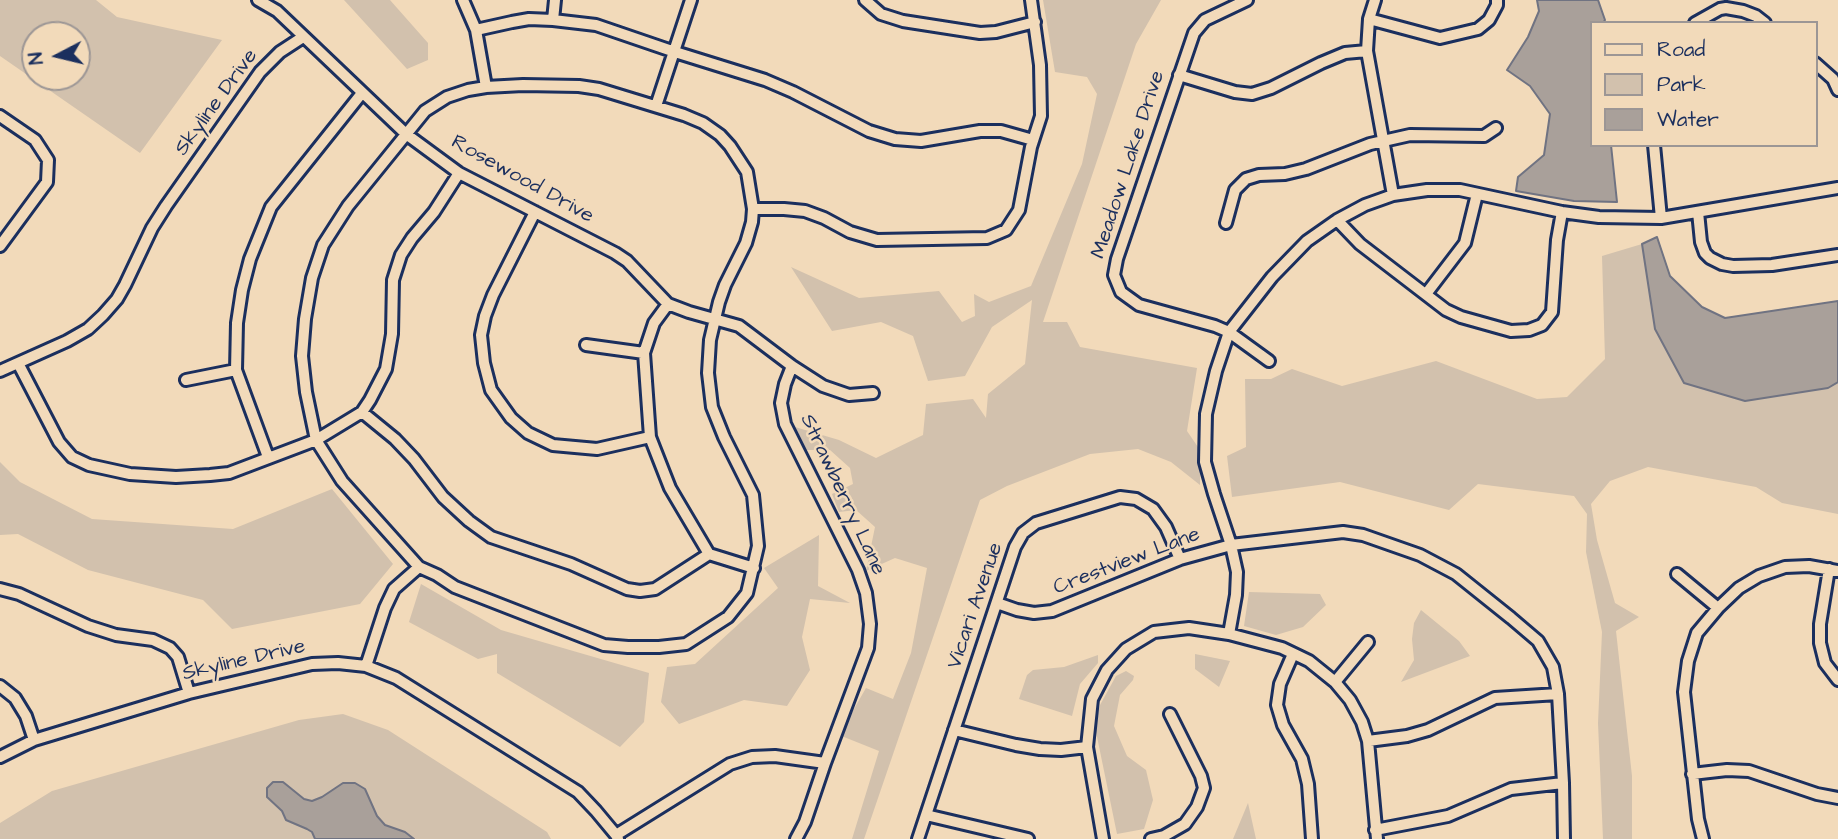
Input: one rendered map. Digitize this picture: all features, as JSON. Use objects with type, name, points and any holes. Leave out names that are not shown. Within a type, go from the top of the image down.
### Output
[{"type":"street","name":"Rosewood Drive","points":[[258,0],[276,11],[406,134],[459,173],[627,261],[668,304],[739,326],[823,386],[849,395],[873,393]]},
{"type":"street","points":[[463,0],[476,30],[486,87]]},
{"type":"street","points":[[553,20],[555,0]]},
{"type":"street","points":[[656,106],[691,0]]},
{"type":"street","points":[[865,0],[881,14],[903,21],[980,33],[996,32],[1035,22]]},
{"type":"street","points":[[753,209],[805,211],[850,232],[877,240],[987,238],[1006,230],[1020,210],[1033,140],[1041,116],[1040,65],[1031,0]]},
{"type":"street","name":"Meadow Lake Drive","points":[[1246,0],[1205,20],[1194,33],[1117,259],[1114,275],[1121,292],[1139,305],[1229,332],[1269,361]]},
{"type":"street","points":[[1375,0],[1369,19],[1367,51],[1393,195]]},
{"type":"street","points":[[1369,19],[1440,38],[1478,29],[1489,20],[1497,0]]},
{"type":"street","points":[[1699,21],[1726,8],[1743,10],[1762,21]]},
{"type":"street","points":[[476,30],[512,22],[553,20],[596,25],[765,80],[869,131],[895,139],[921,141],[980,131],[1001,131],[1033,140]]},
{"type":"street","name":"Skyline Drive","points":[[0,371],[88,330],[103,315],[117,299],[152,228],[166,206],[260,72],[280,52],[303,37]]},
{"type":"street","points":[[1179,75],[1235,92],[1252,94],[1271,88],[1345,53],[1367,51]]},
{"type":"street","points":[[1817,64],[1833,79],[1838,90]]},
{"type":"street","points":[[579,86],[599,89],[656,106],[703,123],[725,140],[747,172],[753,209],[752,222],[746,243],[725,285],[715,319],[710,340],[708,373],[712,407],[753,495],[758,546],[747,593],[728,617],[686,644],[659,647],[604,645],[455,587],[438,575],[419,567],[342,481],[316,440],[302,356],[312,278],[323,245],[348,206],[425,111],[447,97],[486,87],[579,86]]},
{"type":"street","points":[[268,457],[236,370],[237,323],[250,259],[271,207],[362,93]]},
{"type":"street","points":[[0,116],[35,140],[48,160],[47,182],[1,242]]},
{"type":"street","points":[[1226,223],[1235,190],[1246,179],[1306,169],[1370,144],[1410,135],[1483,136],[1496,128]]},
{"type":"street","points":[[1654,147],[1661,218]]},
{"type":"street","points":[[18,363],[59,442],[72,457],[89,465],[130,474],[176,477],[229,472],[316,440],[362,412],[386,369],[392,334],[393,279],[401,255],[434,212],[459,173]]},
{"type":"street","points":[[1229,634],[1237,572],[1205,462],[1206,414],[1229,332],[1272,277],[1307,241],[1365,205],[1393,195],[1427,190],[1460,190],[1562,212],[1599,217],[1661,218],[1838,188]]},
{"type":"street","points":[[1426,294],[1465,243],[1477,194]]},
{"type":"street","points":[[535,212],[485,316],[481,335],[491,390],[510,418],[528,433],[553,445],[597,449],[650,438]]},
{"type":"street","points":[[1337,220],[1360,244],[1446,310],[1511,331],[1529,330],[1542,325],[1552,312],[1557,240],[1562,212]]},
{"type":"street","points":[[1698,212],[1705,253],[1722,264],[1772,265],[1838,256]]},
{"type":"street","points":[[668,304],[654,323],[644,353],[650,438],[670,488],[709,554],[754,568]]},
{"type":"street","points":[[586,345],[644,353]]},
{"type":"street","name":"Strawberry Lane","points":[[792,366],[781,403],[785,424],[858,570],[866,593],[870,624],[868,648],[805,822],[796,839]]},
{"type":"street","points":[[186,380],[236,370]]},
{"type":"street","points":[[362,412],[395,439],[443,496],[469,521],[491,537],[571,564],[627,589],[640,591],[655,589],[709,554]]},
{"type":"street","name":"Vicari Avenue","points":[[918,839],[1015,547],[1023,533],[1036,523],[1119,497],[1136,499],[1153,509],[1166,527],[1180,559]]},
{"type":"street","name":"Crestview Lane","points":[[997,603],[1017,611],[1052,611],[1180,559],[1231,545],[1343,532],[1420,555],[1456,574],[1538,641],[1553,667],[1558,694],[1564,839]]},
{"type":"street","points":[[1703,839],[1692,774],[1684,692],[1688,661],[1697,633],[1718,608],[1739,588],[1759,576],[1785,567],[1809,566],[1833,570],[1820,624],[1820,643],[1825,663],[1838,680]]},
{"type":"street","points":[[366,666],[394,589],[419,567]]},
{"type":"street","points":[[1677,574],[1718,608]]},
{"type":"street","points":[[0,589],[19,594],[88,626],[116,635],[153,640],[170,648],[178,657],[189,693]]},
{"type":"street","points":[[1104,839],[1087,747],[1092,699],[1107,670],[1126,649],[1154,632],[1189,628],[1229,634],[1282,649],[1309,661],[1335,682],[1350,699],[1368,741],[1376,834],[1448,816],[1511,789],[1563,783]]},
{"type":"street","points":[[1335,682],[1368,642]]},
{"type":"street","points":[[1293,654],[1280,684],[1277,705],[1283,725],[1302,759],[1308,784],[1312,839]]},
{"type":"street","name":"Skyline Drive","points":[[0,757],[34,740],[189,693],[312,664],[366,666],[396,678],[578,792],[617,837]]},
{"type":"street","points":[[0,686],[15,698],[26,716],[34,740]]},
{"type":"street","points":[[1368,741],[1407,736],[1428,730],[1495,698],[1558,694]]},
{"type":"street","points":[[1151,839],[1164,836],[1185,824],[1197,807],[1204,788],[1201,776],[1170,714]]},
{"type":"street","points":[[954,730],[1040,749],[1087,747]]},
{"type":"street","points":[[617,837],[730,764],[752,757],[775,756],[825,763]]},
{"type":"street","points":[[1692,774],[1727,770],[1749,771],[1817,794],[1838,798]]},
{"type":"street","points":[[926,815],[1028,839]]},
{"type":"green space","points":[[0,0],[96,0],[117,17],[222,40],[140,153],[51,91],[91,91],[91,21],[21,21],[21,71],[0,56]]},
{"type":"green space","points":[[344,0],[390,0],[428,43],[428,60],[407,69]]},
{"type":"green space","points":[[1043,0],[1161,0],[1136,44],[1043,322],[1067,322],[1080,347],[1197,368],[1187,431],[1200,450],[1200,485],[1171,462],[1138,449],[1090,454],[1007,486],[980,500],[864,839],[852,839],[879,751],[839,735],[866,688],[893,699],[911,653],[927,568],[895,558],[866,571],[875,527],[856,510],[839,512],[832,494],[853,484],[850,468],[830,450],[802,450],[795,427],[839,440],[876,458],[923,435],[926,404],[973,399],[986,418],[988,394],[1025,364],[1032,300],[992,327],[965,376],[928,381],[913,336],[881,322],[832,331],[791,267],[859,298],[939,291],[962,322],[975,316],[974,294],[989,302],[1031,286],[1082,164],[1097,94],[1087,77],[1055,72]]},
{"type":"green space","points":[[1642,244],[1655,329],[1828,388],[1838,382],[1838,514],[1782,503],[1756,487],[1648,467],[1610,481],[1591,504],[1597,540],[1615,603],[1639,617],[1616,631],[1632,776],[1632,839],[1603,839],[1598,723],[1602,632],[1586,552],[1587,514],[1574,496],[1478,484],[1449,510],[1340,482],[1232,497],[1227,456],[1246,447],[1245,379],[1271,379],[1292,369],[1342,386],[1436,361],[1537,399],[1567,397],[1605,359],[1602,256]]},
{"type":"green space","points":[[0,462],[20,482],[92,519],[233,529],[332,489],[393,564],[360,604],[232,629],[203,600],[88,570],[18,534],[0,535]]},
{"type":"green space","points":[[819,535],[818,586],[850,603],[810,599],[802,637],[810,670],[787,706],[744,700],[679,724],[661,702],[667,667],[695,664],[778,588],[764,568]]},
{"type":"green space","points":[[421,584],[501,630],[649,673],[644,722],[620,747],[497,673],[497,654],[478,659],[409,622]]},
{"type":"green space","points":[[1249,592],[1320,594],[1326,605],[1303,627],[1276,635],[1244,626]]},
{"type":"green space","points":[[1421,610],[1459,641],[1470,656],[1401,682],[1414,660],[1414,623]]},
{"type":"green space","points":[[1195,654],[1230,661],[1219,687],[1195,669]]},
{"type":"green space","points":[[1098,655],[1098,663],[1080,684],[1072,716],[1019,699],[1027,675],[1033,670],[1064,667]]},
{"type":"green space","points":[[1126,671],[1134,676],[1120,695],[1114,726],[1127,756],[1146,770],[1153,800],[1144,829],[1117,834],[1095,727],[1100,705],[1116,676]]},
{"type":"green space","points":[[343,714],[388,730],[547,832],[551,839],[0,839],[0,823],[52,791],[299,720]]},
{"type":"green space","points":[[1248,803],[1256,839],[1233,839]]},
{"type":"water","points":[[1537,0],[1598,0],[1605,20],[1590,21],[1590,147],[1611,147],[1617,202],[1574,201],[1516,191],[1518,177],[1544,155],[1550,114],[1530,86],[1507,70],[1528,37],[1539,11]]},
{"type":"water","points":[[1657,237],[1670,276],[1702,307],[1725,318],[1838,301],[1838,382],[1828,388],[1745,401],[1684,383],[1655,329],[1642,244]]},
{"type":"water","points":[[273,782],[283,782],[304,799],[312,801],[343,783],[355,783],[365,789],[377,816],[385,825],[405,832],[414,839],[315,839],[312,832],[286,820],[282,811],[267,797],[267,788]]}]
